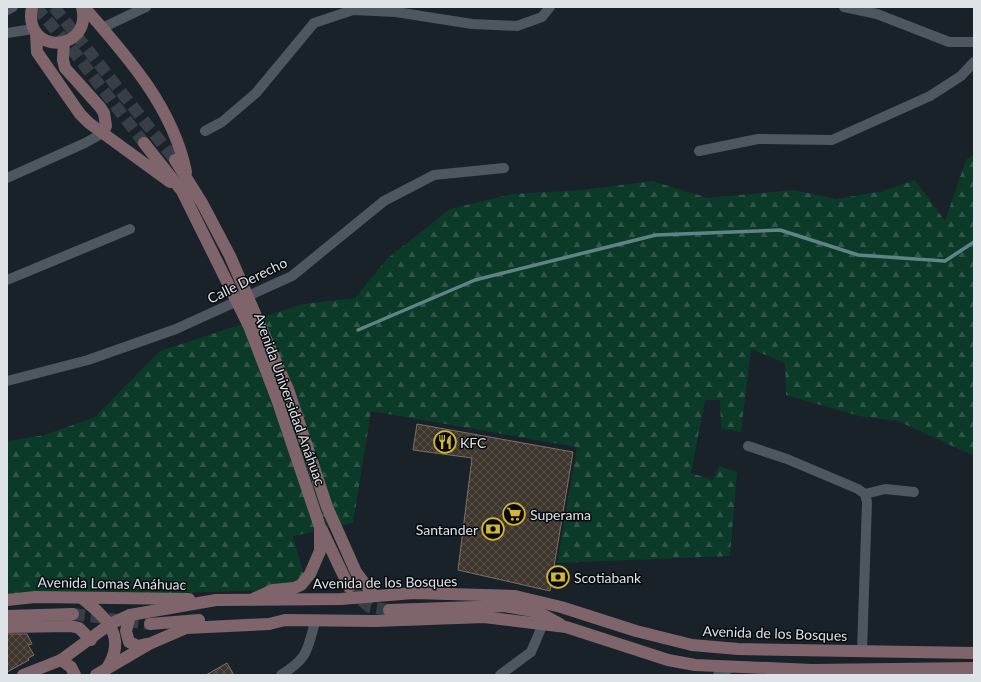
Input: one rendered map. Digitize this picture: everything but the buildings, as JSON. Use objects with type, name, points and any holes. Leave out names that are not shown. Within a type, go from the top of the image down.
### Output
[{"type":"main road","points":[[32,7],[30,17],[37,52],[80,114],[103,133],[182,191]]},
{"type":"main road","points":[[83,7],[134,66],[162,106],[183,157],[187,179]]},
{"type":"main road","points":[[77,35],[82,25],[84,15],[83,7]]},
{"type":"main road","points":[[34,31],[48,42],[64,42],[77,35],[102,28]]},
{"type":"main road","points":[[64,42],[62,60],[65,68],[104,113],[106,126],[103,133]]},
{"type":"main road","name":"Avenida Universidad Anáhuac","points":[[144,143],[182,191],[197,206],[230,256],[286,385],[327,507],[356,572],[374,596]]},
{"type":"main road","name":"Avenida Universidad Anáhuac","points":[[175,160],[187,179],[197,206],[249,326],[277,399],[320,527],[320,551],[317,563],[301,585],[294,588],[264,592],[252,600]]},
{"type":"main road","points":[[320,527],[349,587]]},
{"type":"main road","name":"Avenida de los Bosques","points":[[23,675],[61,660],[91,640],[110,624],[130,615],[216,600],[341,599],[413,594],[515,596],[561,607],[636,631],[692,645],[738,649],[974,652]]},
{"type":"main road","name":"Avenida Lomas Anáhuac","points":[[7,600],[35,597],[216,600]]},
{"type":"main road","points":[[82,598],[110,624],[116,640],[113,659],[101,672]]},
{"type":"main road","points":[[388,610],[504,606],[538,612],[566,627],[668,660],[695,665],[811,672],[930,672],[974,668]]},
{"type":"main road","points":[[7,616],[73,614]]},
{"type":"main road","points":[[130,615],[126,631],[129,642],[138,646],[149,644]]},
{"type":"main road","points":[[150,624],[192,620],[285,620],[315,622],[484,617],[566,627]]},
{"type":"main road","points":[[101,672],[149,644],[186,628],[269,624],[285,620]]},
{"type":"main road","points":[[7,627],[71,626],[79,628],[91,640]]},
{"type":"main road","points":[[61,660],[71,667],[75,675]]},
{"type":"street","points":[[7,10],[13,7]]},
{"type":"street","points":[[102,28],[146,7]]},
{"type":"street","points":[[205,131],[222,122],[256,93],[314,23],[353,10],[396,12],[472,24],[517,26],[542,16],[550,7]]},
{"type":"street","points":[[844,7],[877,14],[949,42],[974,42]]},
{"type":"street","points":[[7,33],[34,31]]},
{"type":"street","points":[[699,151],[758,139],[832,140],[930,96],[961,76],[974,62]]},
{"type":"street","points":[[7,178],[85,143],[103,133]]},
{"type":"street","name":"Calle Derecho","points":[[7,381],[88,360],[176,329],[292,276],[384,201],[434,175],[504,168]]},
{"type":"street","points":[[7,280],[130,229]]},
{"type":"street","points":[[748,446],[787,459],[858,489],[865,494],[867,502],[862,651]]},
{"type":"street","points":[[865,494],[885,489],[914,492]]},
{"type":"street","points":[[281,675],[298,664],[307,652],[315,622]]},
{"type":"street","points":[[500,675],[531,652],[543,624]]},
{"type":"street","points":[[718,675],[730,668]]},
{"type":"green space","points":[[974,154],[974,456],[898,421],[859,416],[786,395],[785,363],[751,349],[741,432],[721,429],[720,400],[705,400],[691,473],[713,480],[719,466],[737,472],[730,556],[557,563],[577,447],[371,411],[353,523],[293,536],[304,576],[276,590],[7,598],[7,441],[45,435],[95,417],[160,351],[303,304],[355,298],[387,259],[450,209],[512,194],[582,190],[652,181],[708,198],[794,190],[836,199],[883,191],[915,180],[945,221],[966,160]]},
{"type":"waterway","points":[[358,330],[475,280],[656,235],[780,230],[858,255],[945,261],[974,242]]},
{"type":"tunnel","points":[[36,7],[75,53],[144,143]]},
{"type":"tunnel","points":[[54,7],[175,160]]},
{"type":"tunnel","points":[[349,587],[369,607],[389,610]]},
{"type":"tunnel","points":[[73,614],[150,624]]},
{"type":"place","name":"KFC","points":[[445,442]]},
{"type":"place","name":"Superama","points":[[514,514]]},
{"type":"place","name":"Santander","points":[[493,529]]},
{"type":"place","name":"Scotiabank","points":[[558,577]]}]
